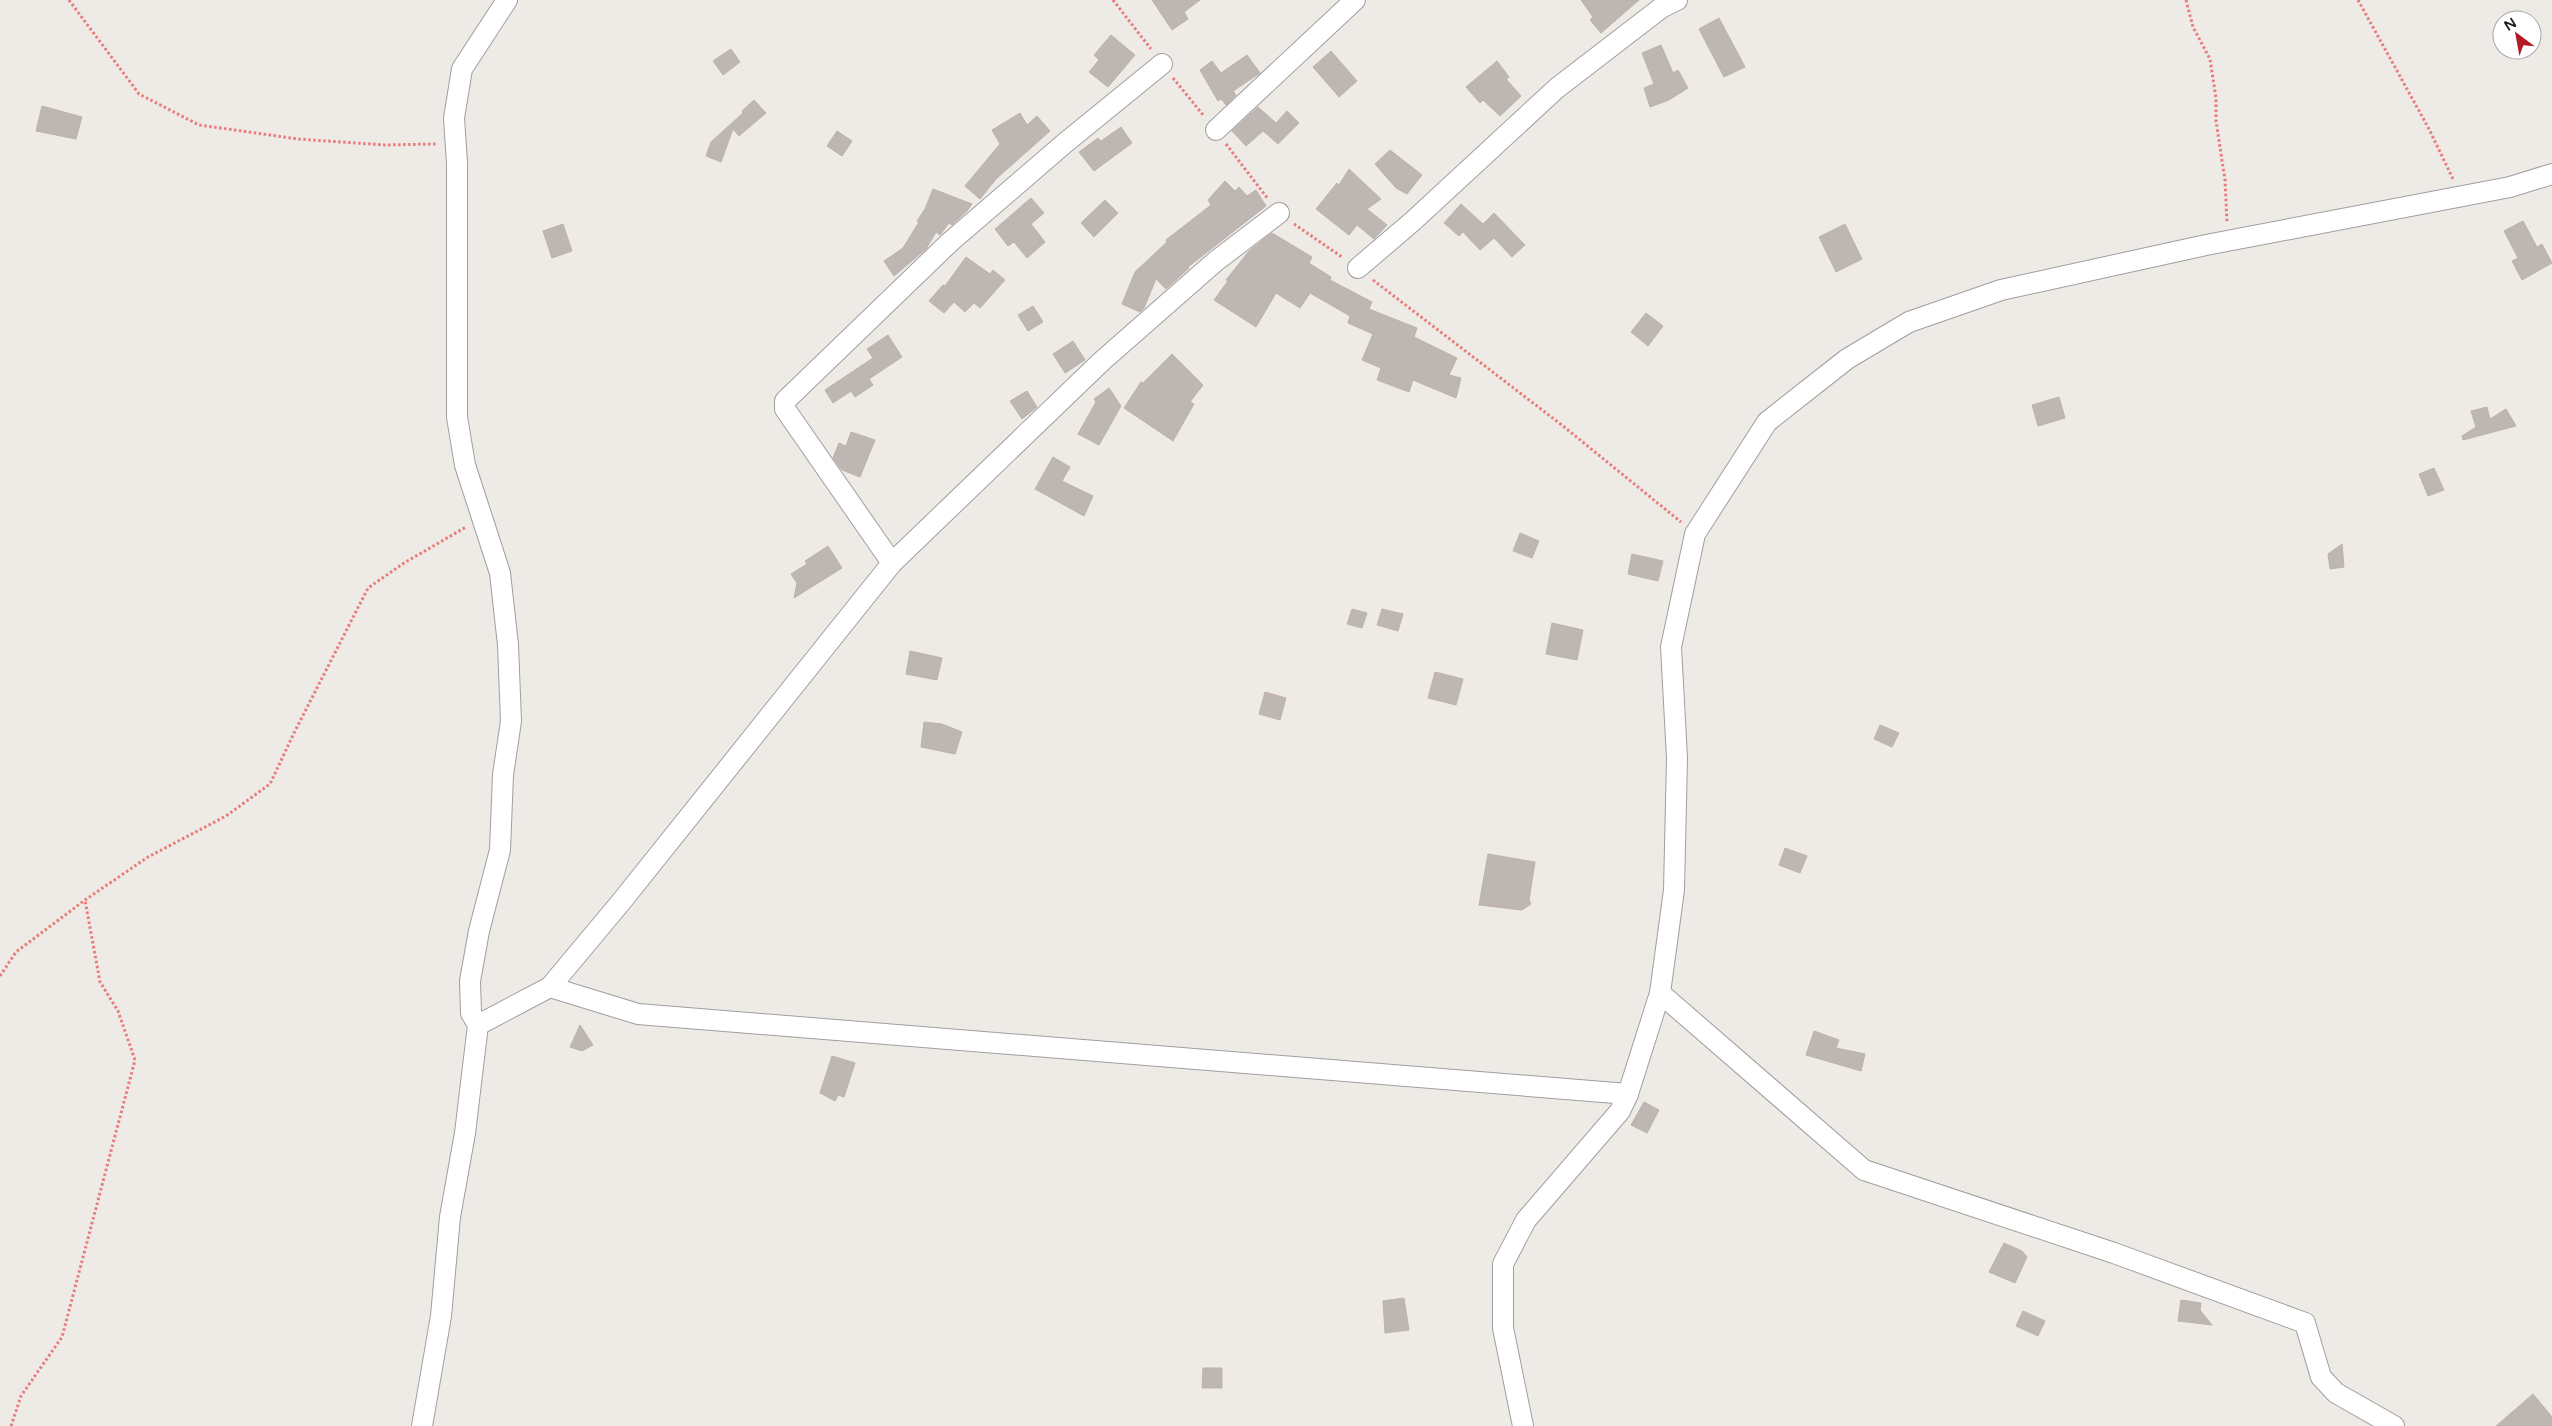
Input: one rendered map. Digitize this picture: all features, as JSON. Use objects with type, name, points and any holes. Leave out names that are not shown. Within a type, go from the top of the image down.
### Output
[{"type":"street","points":[[422,1426],[441,1316],[450,1217],[465,1133],[478,1025],[471,1013],[470,982],[479,930],[500,850],[503,775],[511,721],[508,645],[500,573],[465,465],[457,417],[456,144],[454,118],[462,69],[507,0]]},
{"type":"street","points":[[1216,130],[1355,0]]},
{"type":"street","points":[[1358,268],[1413,221],[1557,88],[1661,8],[1677,0]]},
{"type":"street","points":[[892,563],[785,410],[786,401],[950,242],[1065,143],[1162,64]]},
{"type":"street","points":[[1523,1426],[1503,1328],[1502,1264],[1526,1220],[1620,1111],[1628,1094],[1660,992],[1674,890],[1677,758],[1671,647],[1695,534],[1767,422],[1846,359],[1909,322],[2001,290],[2227,241],[2510,188],[2552,174]]},
{"type":"street","points":[[478,1025],[550,987],[621,902],[892,563],[1102,361],[1216,261],[1279,214]]},
{"type":"street","points":[[550,987],[638,1014],[1628,1094]]},
{"type":"street","points":[[1660,992],[1864,1170],[2114,1253],[2305,1324],[2321,1377],[2336,1393],[2394,1426]]},
{"type":"path","points":[[69,0],[139,94],[199,125],[298,139],[337,142],[385,145],[456,144]]},
{"type":"path","points":[[1112,0],[1216,130],[1279,214],[1358,268],[1564,426],[1695,534]]},
{"type":"path","points":[[2186,0],[2193,27],[2210,59],[2216,98],[2216,122],[2225,180],[2227,241]]},
{"type":"path","points":[[2358,0],[2430,129],[2461,198]]},
{"type":"path","points":[[0,976],[16,952],[85,900],[148,858],[226,816],[270,784],[368,588],[404,563],[482,518]]},
{"type":"path","points":[[11,1426],[21,1396],[62,1337],[135,1060],[118,1011],[100,982],[85,900]]},
{"type":"building","points":[[1152,0],[1200,0],[1184,12],[1188,19],[1172,30]]},
{"type":"building","points":[[1581,0],[1639,0],[1601,33],[1590,20],[1593,17]]},
{"type":"building","points":[[1719,18],[1745,67],[1724,77],[1699,29]]},
{"type":"building","points":[[1111,35],[1135,55],[1108,87],[1089,72],[1099,60],[1094,55]]},
{"type":"building","points":[[1661,45],[1673,73],[1678,70],[1688,88],[1669,100],[1650,107],[1644,88],[1654,84],[1642,53]]},
{"type":"building","points":[[731,49],[740,62],[723,75],[713,61]]},
{"type":"building","points":[[1331,51],[1357,81],[1339,97],[1313,67]]},
{"type":"building","points":[[1247,55],[1260,73],[1233,91],[1236,95],[1226,105],[1221,99],[1218,101],[1200,70],[1212,61],[1221,73]]},
{"type":"building","points":[[1497,61],[1509,77],[1506,79],[1521,96],[1500,116],[1483,100],[1480,103],[1466,87]]},
{"type":"building","points":[[754,100],[766,113],[739,136],[733,129],[721,162],[706,156],[711,142],[743,113],[742,111]]},
{"type":"building","points":[[42,106],[82,117],[76,139],[36,131]]},
{"type":"building","points":[[1258,107],[1276,123],[1287,111],[1299,123],[1278,144],[1263,131],[1246,146],[1232,131]]},
{"type":"building","points":[[1020,113],[1027,125],[1037,116],[1050,131],[996,179],[980,199],[965,186],[1000,144],[992,130]]},
{"type":"building","points":[[1121,127],[1132,143],[1094,171],[1079,152],[1098,138],[1101,141]]},
{"type":"building","points":[[837,131],[852,141],[842,156],[827,146]]},
{"type":"building","points":[[1390,150],[1422,175],[1407,194],[1396,188],[1375,164]]},
{"type":"building","points":[[1349,169],[1381,199],[1367,209],[1387,225],[1374,239],[1357,225],[1349,235],[1316,209],[1337,183],[1339,185]]},
{"type":"building","points":[[1225,181],[1235,191],[1239,187],[1247,196],[1256,190],[1266,206],[1188,267],[1166,289],[1156,279],[1144,308],[1140,312],[1122,304],[1135,272],[1167,242],[1166,240],[1211,205],[1208,200]]},
{"type":"building","points":[[933,189],[972,204],[952,225],[949,223],[940,235],[936,232],[926,249],[894,276],[884,261],[903,248],[919,222],[917,221],[925,209]]},
{"type":"building","points":[[1031,198],[1044,213],[1031,224],[1045,242],[1027,258],[1014,242],[1008,246],[995,229]]},
{"type":"building","points":[[1105,200],[1118,213],[1094,237],[1081,223]]},
{"type":"building","points":[[1461,204],[1483,224],[1494,213],[1525,245],[1512,257],[1494,238],[1480,250],[1463,232],[1459,236],[1444,223]]},
{"type":"building","points":[[2523,221],[2537,247],[2542,244],[2552,263],[2522,280],[2512,261],[2518,258],[2504,231]]},
{"type":"building","points":[[563,224],[572,251],[552,258],[543,231]]},
{"type":"building","points":[[1845,224],[1862,259],[1836,272],[1819,237]]},
{"type":"building","points":[[1272,233],[1312,257],[1309,263],[1331,277],[1330,280],[1372,302],[1369,309],[1417,328],[1414,337],[1457,358],[1449,375],[1461,378],[1456,398],[1413,380],[1409,392],[1377,380],[1381,368],[1362,360],[1373,334],[1348,323],[1350,316],[1310,293],[1300,308],[1276,293],[1256,327],[1214,300],[1228,281],[1226,280],[1249,251]]},
{"type":"building","points":[[966,257],[990,274],[993,270],[1005,280],[980,308],[974,303],[965,312],[954,302],[944,313],[929,301],[943,285],[945,286]]},
{"type":"building","points":[[1033,306],[1043,322],[1028,331],[1018,315]]},
{"type":"building","points":[[1646,313],[1663,326],[1648,346],[1631,332]]},
{"type":"building","points":[[888,335],[902,357],[869,379],[873,385],[855,397],[851,391],[833,403],[825,390],[873,358],[867,349]]},
{"type":"building","points":[[1073,341],[1085,360],[1065,373],[1053,354]]},
{"type":"building","points":[[1172,354],[1203,385],[1190,402],[1194,404],[1173,441],[1124,408],[1141,382],[1143,383]]},
{"type":"building","points":[[1109,388],[1121,406],[1099,445],[1078,434],[1096,402],[1094,399]]},
{"type":"building","points":[[1027,391],[1037,407],[1022,419],[1010,401]]},
{"type":"building","points":[[2059,397],[2065,418],[2038,426],[2032,405]]},
{"type":"building","points":[[2487,407],[2490,419],[2506,409],[2516,426],[2463,440],[2462,436],[2476,427],[2471,411]]},
{"type":"building","points":[[851,432],[875,440],[860,477],[842,470],[833,458],[839,443],[846,446]]},
{"type":"building","points":[[1053,457],[1070,467],[1062,481],[1093,496],[1084,516],[1035,489]]},
{"type":"building","points":[[2434,468],[2444,490],[2428,496],[2419,474]]},
{"type":"building","points":[[1520,533],[1539,541],[1532,558],[1513,551]]},
{"type":"building","points":[[2342,544],[2344,567],[2330,569],[2328,554]]},
{"type":"building","points":[[828,546],[842,568],[794,598],[797,583],[791,574],[807,564],[805,561]]},
{"type":"building","points":[[1632,554],[1663,561],[1658,581],[1628,574]]},
{"type":"building","points":[[1352,609],[1367,613],[1362,628],[1347,624]]},
{"type":"building","points":[[1382,609],[1403,614],[1398,631],[1377,625]]},
{"type":"building","points":[[1552,623],[1583,630],[1577,660],[1546,654]]},
{"type":"building","points":[[910,651],[942,658],[937,680],[906,674]]},
{"type":"building","points":[[1435,672],[1463,679],[1456,705],[1428,698]]},
{"type":"building","points":[[1265,692],[1286,698],[1280,720],[1259,714]]},
{"type":"building","points":[[924,722],[942,724],[962,732],[955,754],[921,747]]},
{"type":"building","points":[[1880,725],[1899,733],[1892,747],[1874,739]]},
{"type":"building","points":[[1785,848],[1807,856],[1800,873],[1779,865]]},
{"type":"building","points":[[1488,854],[1535,862],[1529,900],[1531,904],[1522,910],[1479,905]]},
{"type":"building","points":[[580,1025],[593,1045],[582,1051],[570,1047]]},
{"type":"building","points":[[1814,1031],[1839,1040],[1836,1048],[1865,1054],[1861,1071],[1806,1055]]},
{"type":"building","points":[[832,1056],[855,1063],[844,1097],[838,1095],[835,1101],[820,1093]]},
{"type":"building","points":[[1644,1102],[1659,1110],[1647,1133],[1631,1125]]},
{"type":"building","points":[[2004,1243],[2022,1251],[2027,1257],[2015,1283],[1989,1272]]},
{"type":"building","points":[[1404,1298],[1409,1330],[1385,1333],[1383,1301]]},
{"type":"building","points":[[2181,1300],[2201,1303],[2200,1310],[2212,1325],[2178,1321]]},
{"type":"building","points":[[2023,1311],[2045,1321],[2038,1336],[2016,1326]]},
{"type":"building","points":[[1203,1368],[1222,1368],[1222,1388],[1202,1388]]},
{"type":"building","points":[[2533,1394],[2552,1417],[2552,1426],[2496,1426]]}]
